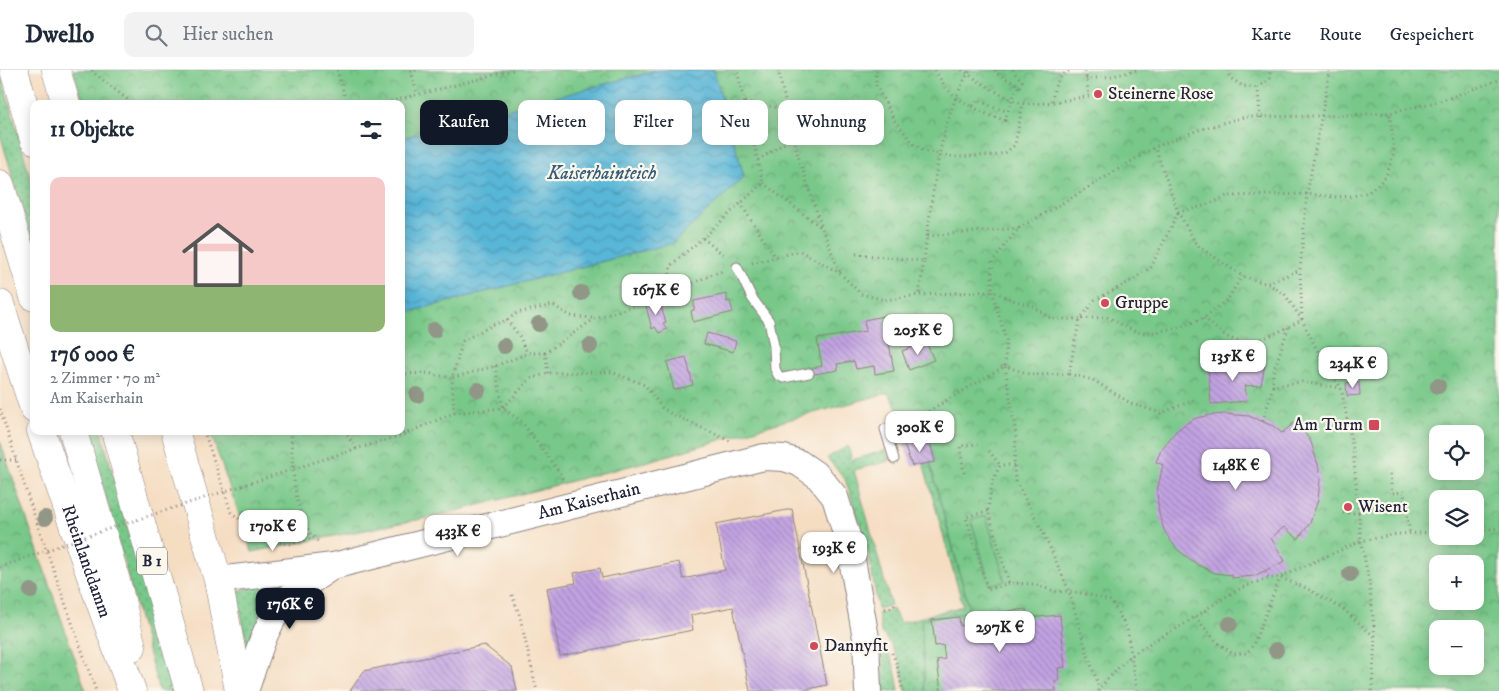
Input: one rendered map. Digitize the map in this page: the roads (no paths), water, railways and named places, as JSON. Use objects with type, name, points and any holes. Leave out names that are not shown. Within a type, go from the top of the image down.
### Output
[{"type":"main road","points":[[14,70],[30,126]]},
{"type":"main road","points":[[56,70],[65,100]]},
{"type":"main road","points":[[0,184],[30,285]]},
{"type":"main road","points":[[0,304],[30,397]]},
{"type":"main road","name":"Rheinlanddamm","points":[[42,435],[88,571],[132,691]]},
{"type":"main road","name":"Rheinlanddamm","points":[[74,435],[118,588],[142,691]]},
{"type":"main road","name":"B 1","points":[[117,435],[189,691]]},
{"type":"main road","points":[[176,435],[218,580],[239,691]]},
{"type":"street","name":"Am Kaiserhain","points":[[218,580],[333,566],[764,457],[784,458],[799,463],[818,476],[835,497],[849,543],[866,638],[868,691]]},
{"type":"street","points":[[244,691],[266,630],[279,609],[293,594],[333,566]]},
{"type":"lane","points":[[737,267],[752,298],[770,321],[775,369],[778,375],[783,378],[808,373]]},
{"type":"lane","points":[[885,429],[894,459]]},
{"type":"water","name":"Kaiserhainteich","points":[[658,70],[714,70],[722,100],[702,100],[702,145],[735,145],[744,177],[673,243],[405,313],[405,137],[420,133],[420,145],[508,145],[508,110],[518,107],[518,145],[605,145],[605,100],[545,100]]},
{"type":"place","name":"Steinerne Rose","points":[[1098,94]]},
{"type":"place","name":"Gruppe","points":[[1105,303]]},
{"type":"place","name":"Am Turm","points":[[1374,425]]},
{"type":"place","name":"Wisent","points":[[1348,507]]},
{"type":"place","name":"Dannyfit","points":[[814,646]]}]
